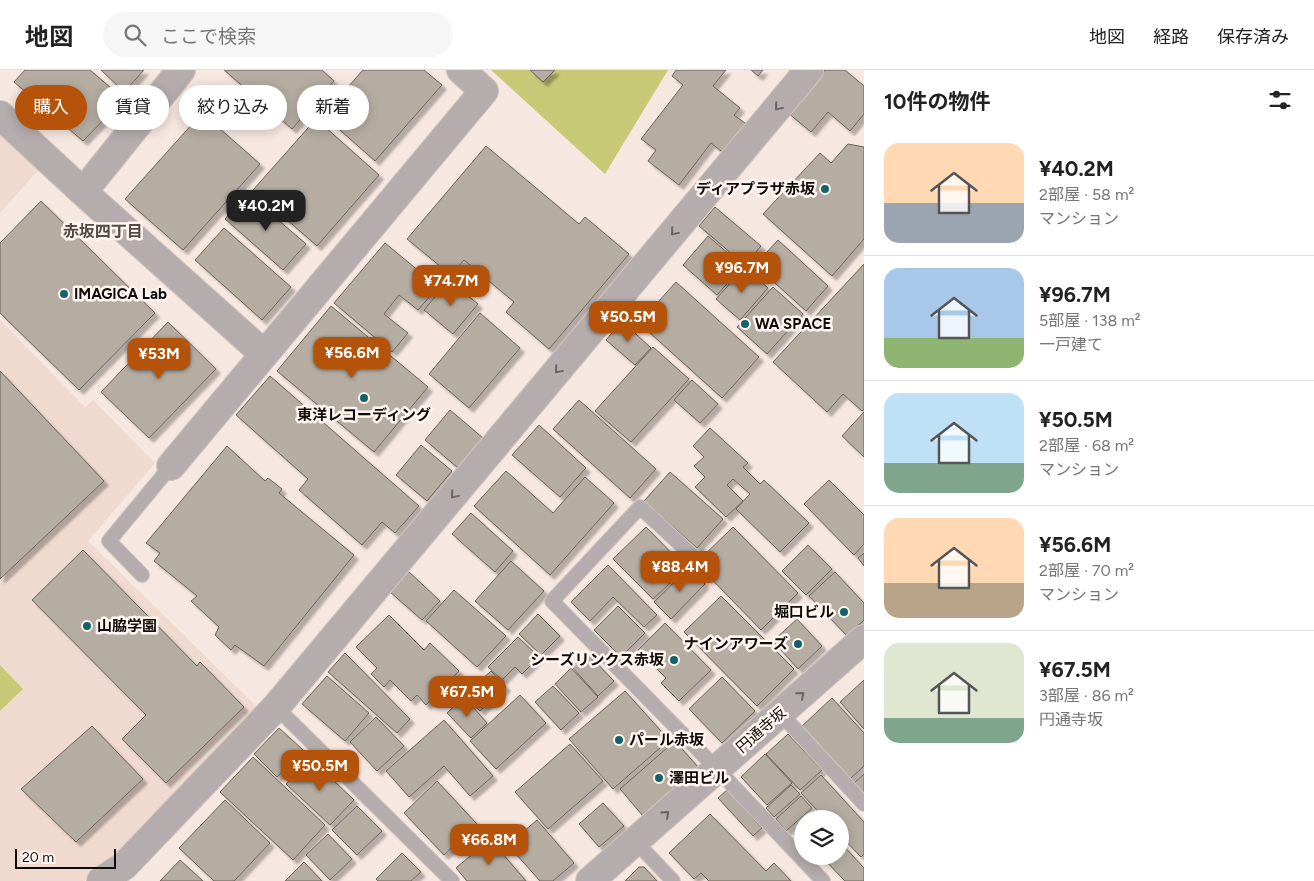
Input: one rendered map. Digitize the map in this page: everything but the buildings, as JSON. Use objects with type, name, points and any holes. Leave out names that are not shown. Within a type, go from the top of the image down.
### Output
[{"type":"street","points":[[83,192],[181,70]]},
{"type":"street","points":[[171,466],[484,91],[461,70]]},
{"type":"street","points":[[101,881],[124,866],[276,707],[809,70]]},
{"type":"street","points":[[0,115],[264,354]]},
{"type":"street","name":"円通寺坂","points":[[590,881],[864,639]]},
{"type":"lane","points":[[142,575],[109,541],[171,466]]},
{"type":"lane","points":[[692,554],[640,506],[552,601],[717,769],[823,881]]},
{"type":"lane","points":[[276,707],[452,881]]},
{"type":"lane","points":[[780,713],[864,804]]},
{"type":"lane","points":[[635,841],[673,881]]},
{"type":"shaded area","points":[[491,70],[668,70],[605,174]]},
{"type":"shaded area","points":[[0,131],[39,169],[0,213]]},
{"type":"shaded area","name":"山脇学園","points":[[0,320],[85,407],[93,400],[155,463],[88,541],[261,711],[125,855],[84,881],[0,881]]},
{"type":"shaded area","points":[[0,665],[23,689],[0,711]]},
{"type":"place","name":"ディアプラザ赤坂","points":[[825,189]]},
{"type":"place","name":"IMAGICA Lab","points":[[64,294]]},
{"type":"place","name":"WA SPACE","points":[[745,324]]},
{"type":"place","name":"東洋レコーディング","points":[[364,398]]},
{"type":"place","name":"堀口ビル","points":[[844,612]]},
{"type":"place","name":"山脇学園","points":[[87,626]]},
{"type":"place","name":"ナインアワーズ","points":[[798,644]]},
{"type":"place","name":"シーズリンクス赤坂","points":[[674,660]]},
{"type":"place","name":"パール赤坂","points":[[619,740]]},
{"type":"place","name":"澤田ビル","points":[[659,778]]},
{"type":"district","name":"赤坂四丁目","points":[[103,231]]}]
